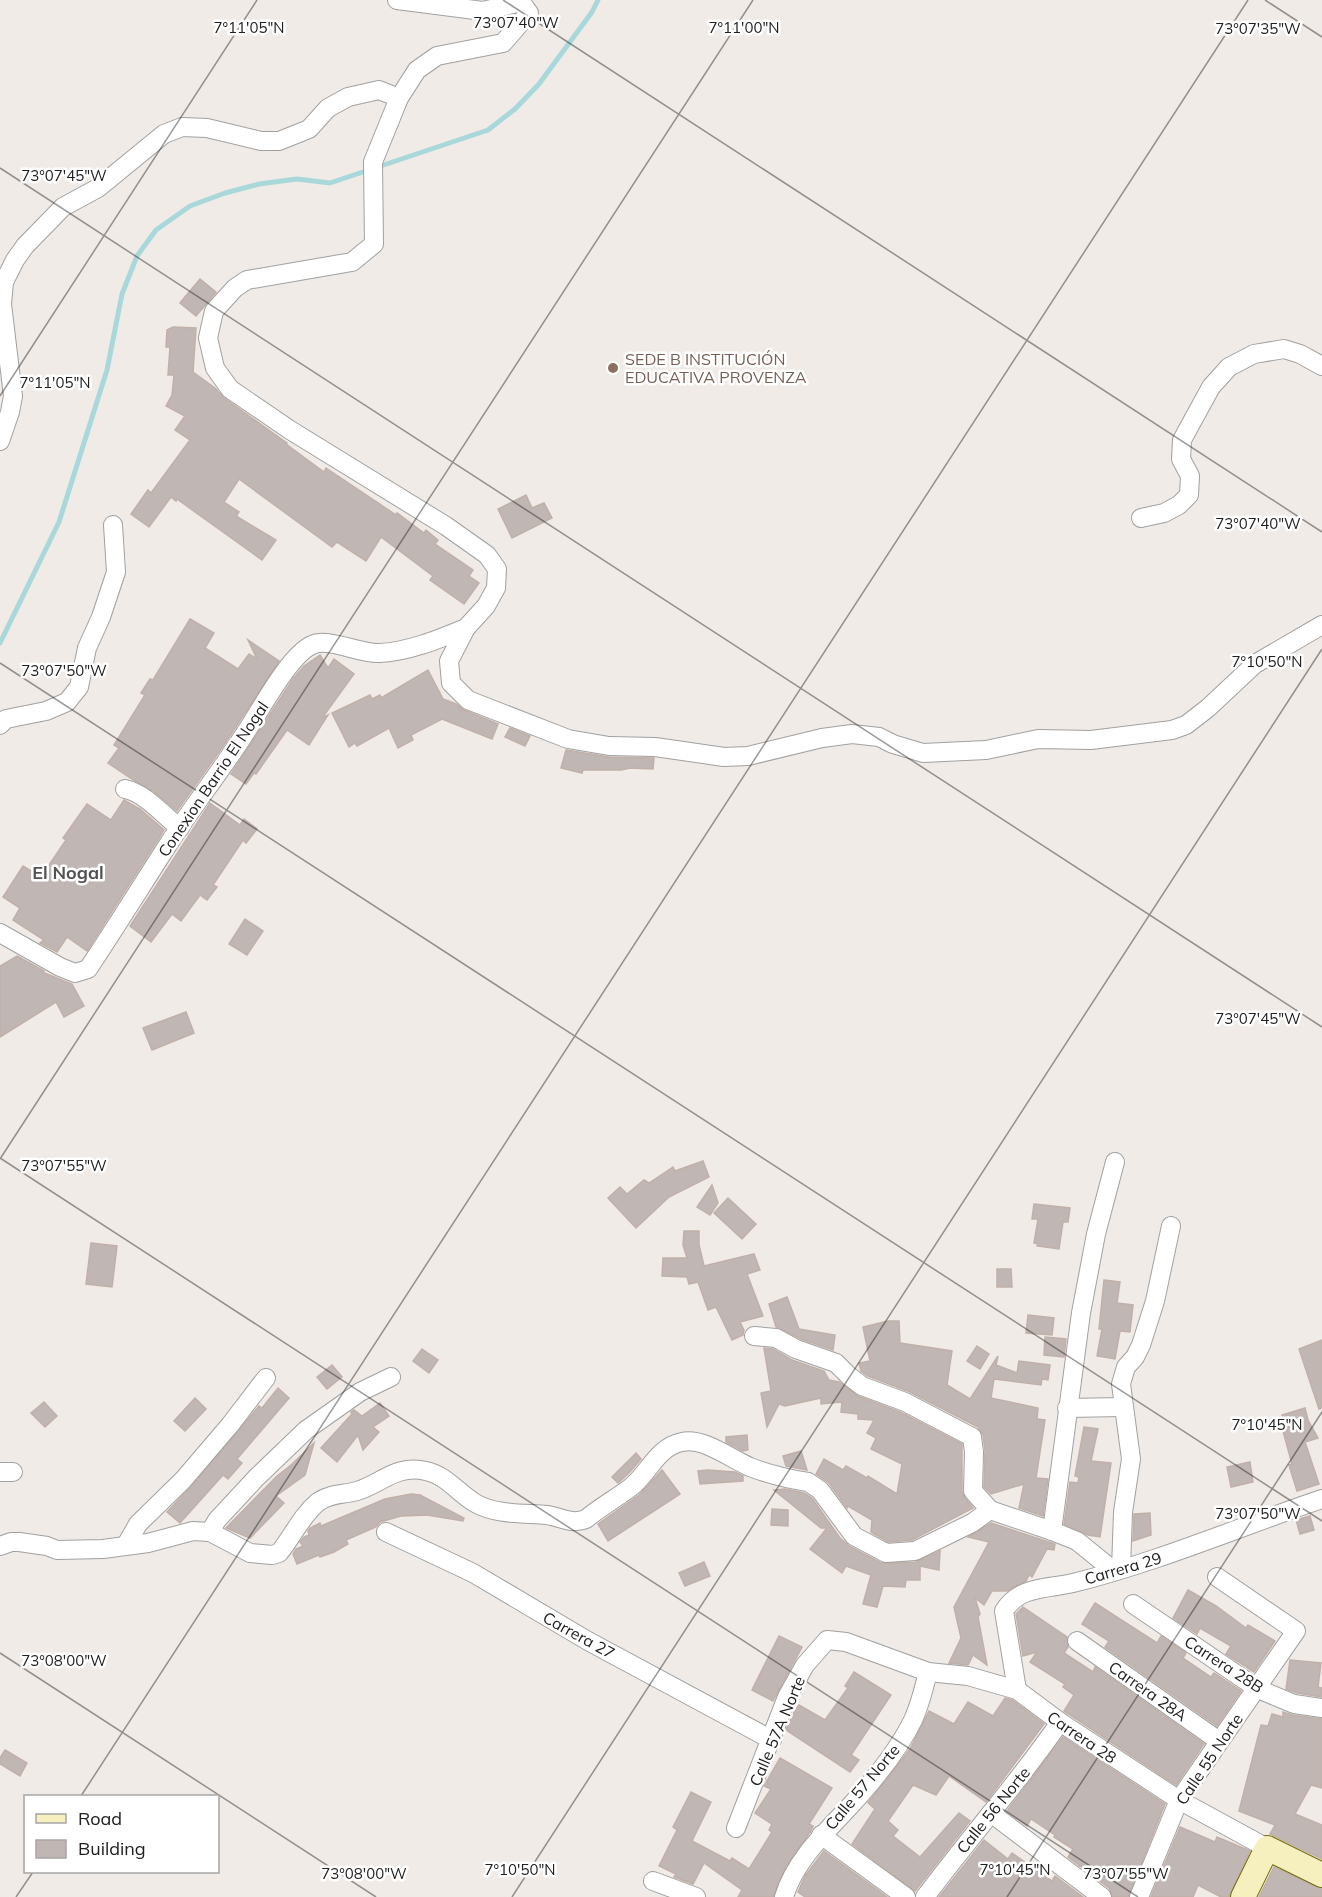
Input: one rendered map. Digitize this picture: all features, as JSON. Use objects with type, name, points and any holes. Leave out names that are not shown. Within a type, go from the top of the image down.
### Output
[{"type":"street","points":[[397,0],[483,11],[521,2],[529,13],[503,43],[437,56],[417,70],[399,98],[373,162],[374,244],[352,262],[247,280],[235,288],[214,311],[208,338],[215,368],[230,389],[446,526],[487,555],[497,569],[496,588],[486,606],[466,628],[449,661],[451,682],[468,699],[568,739],[609,746],[655,747],[724,758],[748,756],[822,738],[852,734],[879,737],[923,753],[986,750],[1038,740],[1091,740],[1172,730],[1185,725],[1208,708],[1255,664],[1322,625]]},
{"type":"street","points":[[0,441],[13,396],[2,304],[4,282],[25,246],[63,207],[98,188],[164,134],[182,127],[207,128],[261,141],[279,141],[309,129],[328,108],[348,98],[379,90],[399,98]]},
{"type":"street","points":[[1141,518],[1164,513],[1179,505],[1189,495],[1190,476],[1181,459],[1182,440],[1211,387],[1229,367],[1254,354],[1284,349],[1300,354],[1322,366]]},
{"type":"street","points":[[0,725],[6,719],[46,711],[67,702],[79,687],[87,648],[117,572],[113,525]]},
{"type":"street","name":"Conexion Barrio El Nogal","points":[[0,933],[60,967],[75,973],[88,969],[286,671],[301,654],[313,644],[333,644],[356,651],[378,653],[430,642],[466,628]]},
{"type":"street","points":[[125,789],[145,798],[180,828]]},
{"type":"street","points":[[1052,1531],[1081,1313],[1096,1234],[1114,1162]]},
{"type":"street","points":[[1118,1570],[1131,1459],[1121,1384],[1126,1367],[1135,1357],[1141,1345],[1155,1301],[1171,1226]]},
{"type":"street","points":[[754,1336],[776,1338],[796,1349],[836,1363],[862,1386],[905,1402],[972,1437],[973,1491],[990,1510],[1077,1541],[1118,1570]]},
{"type":"street","points":[[126,1545],[138,1524],[183,1480],[230,1425],[266,1377]]},
{"type":"street","points":[[210,1532],[256,1478],[306,1430],[360,1392],[391,1377]]},
{"type":"street","points":[[1067,1408],[1123,1407]]},
{"type":"street","points":[[0,1546],[10,1542],[19,1542],[57,1550],[103,1549],[148,1543],[193,1531],[210,1532],[250,1553],[273,1555],[279,1553],[306,1514],[318,1502],[332,1494],[357,1491],[390,1474],[410,1469],[426,1471],[439,1476],[474,1503],[489,1509],[548,1515],[579,1522],[633,1486],[655,1458],[682,1442],[707,1447],[753,1468],[808,1482],[820,1490],[854,1536],[886,1553],[915,1551],[972,1523],[990,1510]]},
{"type":"street","name":"Carrera 29","points":[[1017,1690],[1004,1611],[1017,1595],[1071,1583],[1164,1556],[1250,1523],[1322,1499]]},
{"type":"street","name":"Carrera 27","points":[[386,1532],[473,1573],[588,1641],[772,1740]]},
{"type":"street","name":"Calle 55 Norte","points":[[1139,1897],[1179,1800],[1296,1631],[1217,1577]]},
{"type":"street","name":"Carrera 28B","points":[[1133,1604],[1258,1689],[1294,1704],[1322,1708]]},
{"type":"street","name":"Calle 57A Norte","points":[[736,1828],[787,1697],[805,1665],[827,1640]]},
{"type":"street","name":"Carrera 28","points":[[827,1640],[846,1642],[928,1672],[968,1676],[1017,1690],[1060,1722],[1179,1800],[1322,1875]]},
{"type":"street","name":"Carrera 28A","points":[[1077,1641],[1219,1741]]},
{"type":"street","name":"Calle 57 Norte","points":[[789,1895],[794,1875],[821,1836],[851,1805],[897,1747],[913,1719],[928,1672]]},
{"type":"street","name":"Calle 56 Norte","points":[[925,1897],[968,1840],[1031,1764],[1060,1722]]},
{"type":"street","points":[[991,1813],[1102,1897]]},
{"type":"street","points":[[821,1836],[906,1897]]},
{"type":"street","points":[[1243,1897],[1267,1848]]},
{"type":"street","points":[[653,1881],[696,1897]]},
{"type":"building","points":[[200,279],[216,292],[196,316],[180,303]]},
{"type":"building","points":[[173,327],[196,328],[193,372],[215,388],[224,398],[324,472],[326,468],[424,533],[426,530],[438,540],[435,544],[473,570],[469,576],[479,583],[464,604],[430,580],[433,576],[381,537],[366,561],[337,542],[332,547],[239,479],[224,502],[239,512],[236,516],[276,540],[262,560],[177,499],[176,501],[171,497],[149,527],[131,514],[148,490],[151,493],[190,440],[175,430],[185,416],[166,406],[172,395],[174,375],[168,375],[170,347],[166,347],[167,330]]},
{"type":"building","points":[[526,495],[532,508],[544,503],[552,518],[512,538],[498,509]]},
{"type":"building","points":[[190,619],[214,633],[205,648],[238,669],[249,654],[257,659],[248,640],[279,661],[177,811],[153,791],[108,763],[119,748],[114,745],[145,695],[141,693],[150,679],[153,680]]},
{"type":"building","points":[[320,655],[328,668],[334,659],[354,674],[322,718],[328,715],[309,745],[287,730],[256,774],[254,773],[246,784],[231,774],[293,679],[304,666]]},
{"type":"building","points":[[428,670],[443,699],[498,724],[492,739],[442,719],[411,735],[413,740],[398,748],[389,728],[357,746],[355,743],[349,747],[332,713],[370,695],[372,699],[380,695],[381,698]]},
{"type":"building","points":[[510,728],[530,736],[525,746],[505,737]]},
{"type":"building","points":[[566,750],[609,757],[654,758],[653,769],[583,770],[582,773],[561,768]]},
{"type":"building","points":[[124,800],[140,809],[164,830],[87,951],[67,937],[57,952],[40,943],[44,940],[13,920],[20,908],[3,897],[23,866],[41,877],[66,840],[63,838],[87,804],[111,820]]},
{"type":"building","points":[[210,803],[240,825],[244,819],[257,829],[246,843],[243,840],[213,885],[217,887],[207,900],[200,895],[181,921],[172,914],[151,942],[130,926]]},
{"type":"building","points":[[245,919],[263,931],[247,955],[229,944]]},
{"type":"building","points":[[17,956],[44,971],[42,972],[72,984],[84,1006],[64,1017],[56,1002],[0,1037],[0,966]]},
{"type":"building","points":[[186,1012],[194,1033],[152,1050],[143,1028]]},
{"type":"building","points":[[703,1161],[709,1177],[669,1197],[636,1228],[608,1198],[620,1187],[627,1194],[644,1180],[649,1183],[673,1167],[675,1171]]},
{"type":"building","points":[[712,1185],[718,1203],[710,1215],[697,1207]]},
{"type":"building","points":[[728,1198],[756,1224],[742,1239],[714,1213]]},
{"type":"building","points":[[1034,1204],[1070,1208],[1068,1222],[1063,1222],[1059,1249],[1037,1246],[1038,1244],[1034,1243],[1038,1219],[1032,1219]]},
{"type":"building","points":[[684,1231],[699,1231],[699,1245],[704,1266],[754,1254],[760,1270],[747,1274],[763,1316],[740,1322],[744,1330],[743,1335],[732,1340],[716,1307],[708,1310],[698,1282],[689,1284],[687,1277],[662,1276],[663,1258],[687,1258],[683,1245]]},
{"type":"building","points":[[91,1243],[117,1246],[112,1287],[86,1284]]},
{"type":"building","points":[[997,1269],[1011,1269],[1012,1287],[997,1287]]},
{"type":"building","points":[[1104,1280],[1120,1282],[1117,1303],[1133,1305],[1130,1332],[1120,1331],[1115,1359],[1097,1356],[1102,1329],[1099,1329]]},
{"type":"building","points":[[787,1297],[799,1329],[835,1335],[833,1350],[776,1327],[769,1304]]},
{"type":"building","points":[[1028,1315],[1054,1318],[1052,1335],[1026,1333]]},
{"type":"building","points":[[888,1321],[899,1321],[900,1343],[952,1351],[947,1385],[970,1399],[998,1356],[996,1365],[1017,1373],[1019,1361],[1050,1365],[1048,1380],[1042,1379],[1041,1385],[994,1379],[991,1398],[1038,1408],[1037,1419],[1045,1420],[1036,1478],[1048,1479],[1043,1516],[1019,1508],[1024,1484],[991,1494],[984,1487],[985,1451],[983,1435],[978,1427],[910,1392],[868,1376],[861,1371],[859,1363],[870,1361],[863,1327]]},
{"type":"building","points":[[1045,1337],[1066,1339],[1064,1357],[1044,1355]]},
{"type":"building","points":[[1322,1340],[1322,1408],[1319,1409],[1299,1349]]},
{"type":"building","points":[[977,1346],[989,1354],[980,1369],[967,1361]]},
{"type":"building","points":[[764,1348],[773,1349],[792,1360],[824,1371],[829,1380],[839,1382],[858,1396],[900,1412],[962,1444],[962,1492],[973,1508],[912,1540],[888,1542],[871,1532],[872,1520],[848,1506],[847,1508],[829,1483],[816,1474],[824,1459],[843,1470],[846,1466],[867,1478],[868,1476],[897,1494],[902,1464],[871,1449],[876,1438],[867,1433],[874,1420],[858,1419],[858,1414],[841,1412],[842,1402],[821,1404],[821,1398],[785,1406],[779,1404],[767,1427],[761,1393],[771,1391]]},
{"type":"building","points":[[422,1349],[438,1360],[429,1373],[413,1361]]},
{"type":"building","points":[[332,1365],[342,1377],[327,1389],[317,1377]]},
{"type":"building","points":[[278,1388],[289,1398],[237,1459],[242,1463],[228,1479],[223,1475],[180,1523],[167,1512],[259,1406],[262,1408]]},
{"type":"building","points":[[195,1398],[206,1409],[185,1431],[174,1421]]},
{"type":"building","points":[[44,1402],[57,1416],[45,1427],[31,1413]]},
{"type":"building","points":[[380,1403],[389,1416],[373,1427],[379,1432],[363,1450],[358,1435],[337,1462],[321,1448],[352,1414],[351,1412],[354,1410],[362,1416]]},
{"type":"building","points":[[1305,1408],[1308,1420],[1318,1438],[1305,1442],[1319,1484],[1297,1491],[1289,1465],[1292,1464],[1283,1431],[1287,1430],[1282,1415]]},
{"type":"building","points":[[1084,1427],[1098,1429],[1091,1461],[1111,1463],[1100,1537],[1088,1535],[1064,1524],[1070,1482],[1078,1483],[1079,1477],[1075,1476]]},
{"type":"building","points":[[747,1435],[748,1450],[743,1451],[726,1442],[726,1437]]},
{"type":"building","points":[[314,1443],[305,1475],[276,1496],[284,1503],[250,1538],[226,1528],[276,1477]]},
{"type":"building","points":[[801,1451],[807,1470],[786,1466],[783,1456]]},
{"type":"building","points":[[636,1453],[641,1459],[618,1483],[612,1477]]},
{"type":"building","points":[[1250,1462],[1253,1482],[1231,1487],[1227,1467]]},
{"type":"building","points":[[662,1470],[680,1494],[608,1541],[598,1524],[639,1495]]},
{"type":"building","points":[[698,1471],[735,1472],[743,1476],[743,1481],[700,1484]]},
{"type":"building","points":[[785,1489],[804,1493],[812,1498],[840,1538],[849,1546],[881,1563],[916,1562],[940,1551],[939,1570],[920,1566],[920,1580],[906,1580],[905,1587],[883,1586],[877,1607],[863,1604],[871,1575],[846,1566],[842,1573],[810,1549],[827,1528],[821,1528],[774,1490]]},
{"type":"building","points":[[411,1494],[420,1495],[464,1518],[463,1521],[427,1515],[401,1516],[380,1522],[376,1527],[346,1540],[348,1544],[334,1552],[297,1564],[293,1554],[296,1549],[303,1546],[300,1542],[309,1535],[310,1528],[320,1523],[321,1526],[385,1499]]},
{"type":"building","points":[[772,1509],[788,1510],[788,1526],[771,1525]]},
{"type":"building","points":[[1150,1513],[1151,1535],[1133,1541],[1134,1514]]},
{"type":"building","points":[[1310,1516],[1314,1530],[1300,1534],[1296,1520]]},
{"type":"building","points":[[991,1523],[1055,1544],[1054,1550],[1047,1549],[1032,1577],[1029,1575],[1026,1581],[1007,1591],[992,1591],[984,1605],[975,1598],[980,1614],[978,1617],[987,1665],[973,1655],[968,1665],[949,1663],[961,1638],[954,1607],[989,1542],[968,1537]]},
{"type":"building","points":[[704,1562],[710,1576],[685,1586],[679,1573]]},
{"type":"building","points":[[1188,1590],[1216,1606],[1246,1628],[1248,1625],[1275,1641],[1254,1672],[1226,1654],[1231,1646],[1200,1628],[1197,1634],[1173,1618]]},
{"type":"building","points":[[1095,1603],[1157,1643],[1161,1636],[1186,1653],[1183,1658],[1211,1677],[1214,1673],[1241,1691],[1217,1726],[1105,1647],[1109,1641],[1082,1624]]},
{"type":"building","points":[[1023,1607],[1067,1637],[1068,1647],[1064,1653],[1093,1672],[1095,1667],[1204,1744],[1176,1785],[1064,1711],[1074,1695],[1063,1687],[1065,1684],[1030,1662],[1037,1652],[1023,1656],[1016,1614]]},
{"type":"building","points":[[779,1636],[802,1647],[773,1701],[752,1690]]},
{"type":"building","points":[[1290,1660],[1321,1663],[1318,1687],[1322,1688],[1322,1697],[1286,1689]]},
{"type":"building","points":[[854,1672],[891,1695],[851,1755],[859,1760],[850,1772],[786,1730],[799,1705],[825,1720],[848,1688],[845,1686]]},
{"type":"building","points":[[1005,1698],[1012,1700],[1044,1724],[986,1802],[949,1776],[936,1795],[913,1785],[888,1821],[898,1830],[893,1836],[920,1857],[959,1813],[970,1821],[915,1891],[852,1844],[875,1809],[868,1803],[910,1749],[929,1711],[954,1724],[968,1702],[993,1716]]},
{"type":"building","points":[[1283,1712],[1322,1719],[1322,1788],[1311,1785],[1295,1814],[1322,1825],[1322,1859],[1270,1834],[1275,1825],[1239,1811],[1261,1725],[1268,1726],[1272,1714],[1283,1717]]},
{"type":"building","points":[[1063,1737],[1165,1804],[1128,1897],[1113,1897],[1109,1888],[1068,1857],[1073,1849],[1031,1819],[1027,1826],[1007,1811]]},
{"type":"building","points":[[5,1750],[27,1763],[20,1776],[0,1764],[0,1758]]},
{"type":"building","points":[[780,1758],[832,1788],[809,1824],[813,1826],[810,1832],[786,1866],[773,1897],[738,1897],[742,1890],[704,1863],[693,1884],[674,1877],[676,1874],[659,1866],[677,1830],[673,1827],[691,1792],[711,1802],[692,1841],[730,1861],[732,1858],[749,1869],[772,1832],[769,1830],[772,1824],[755,1813],[771,1789],[764,1786]]},
{"type":"building","points":[[1180,1827],[1215,1842],[1217,1837],[1250,1851],[1229,1897],[1221,1897],[1198,1885],[1193,1897],[1151,1897]]},
{"type":"building","points":[[984,1840],[1008,1859],[1012,1853],[1052,1881],[1055,1876],[1083,1897],[939,1897]]},
{"type":"building","points":[[824,1851],[887,1897],[805,1897],[798,1892],[805,1876]]},
{"type":"building","points":[[1274,1867],[1322,1889],[1322,1897],[1259,1897]]},
{"type":"waterway","points":[[0,643],[59,522],[107,370],[122,294],[137,256],[156,230],[190,206],[225,193],[259,184],[297,179],[330,183],[488,130],[515,109],[539,84],[592,12],[598,0]]},
{"type":"place","name":"SEDE B INSTITUCIÓN EDUCATIVA PROVENZA","points":[[613,368]]},
{"type":"district","name":"El Nogal","points":[[68,872]]}]
